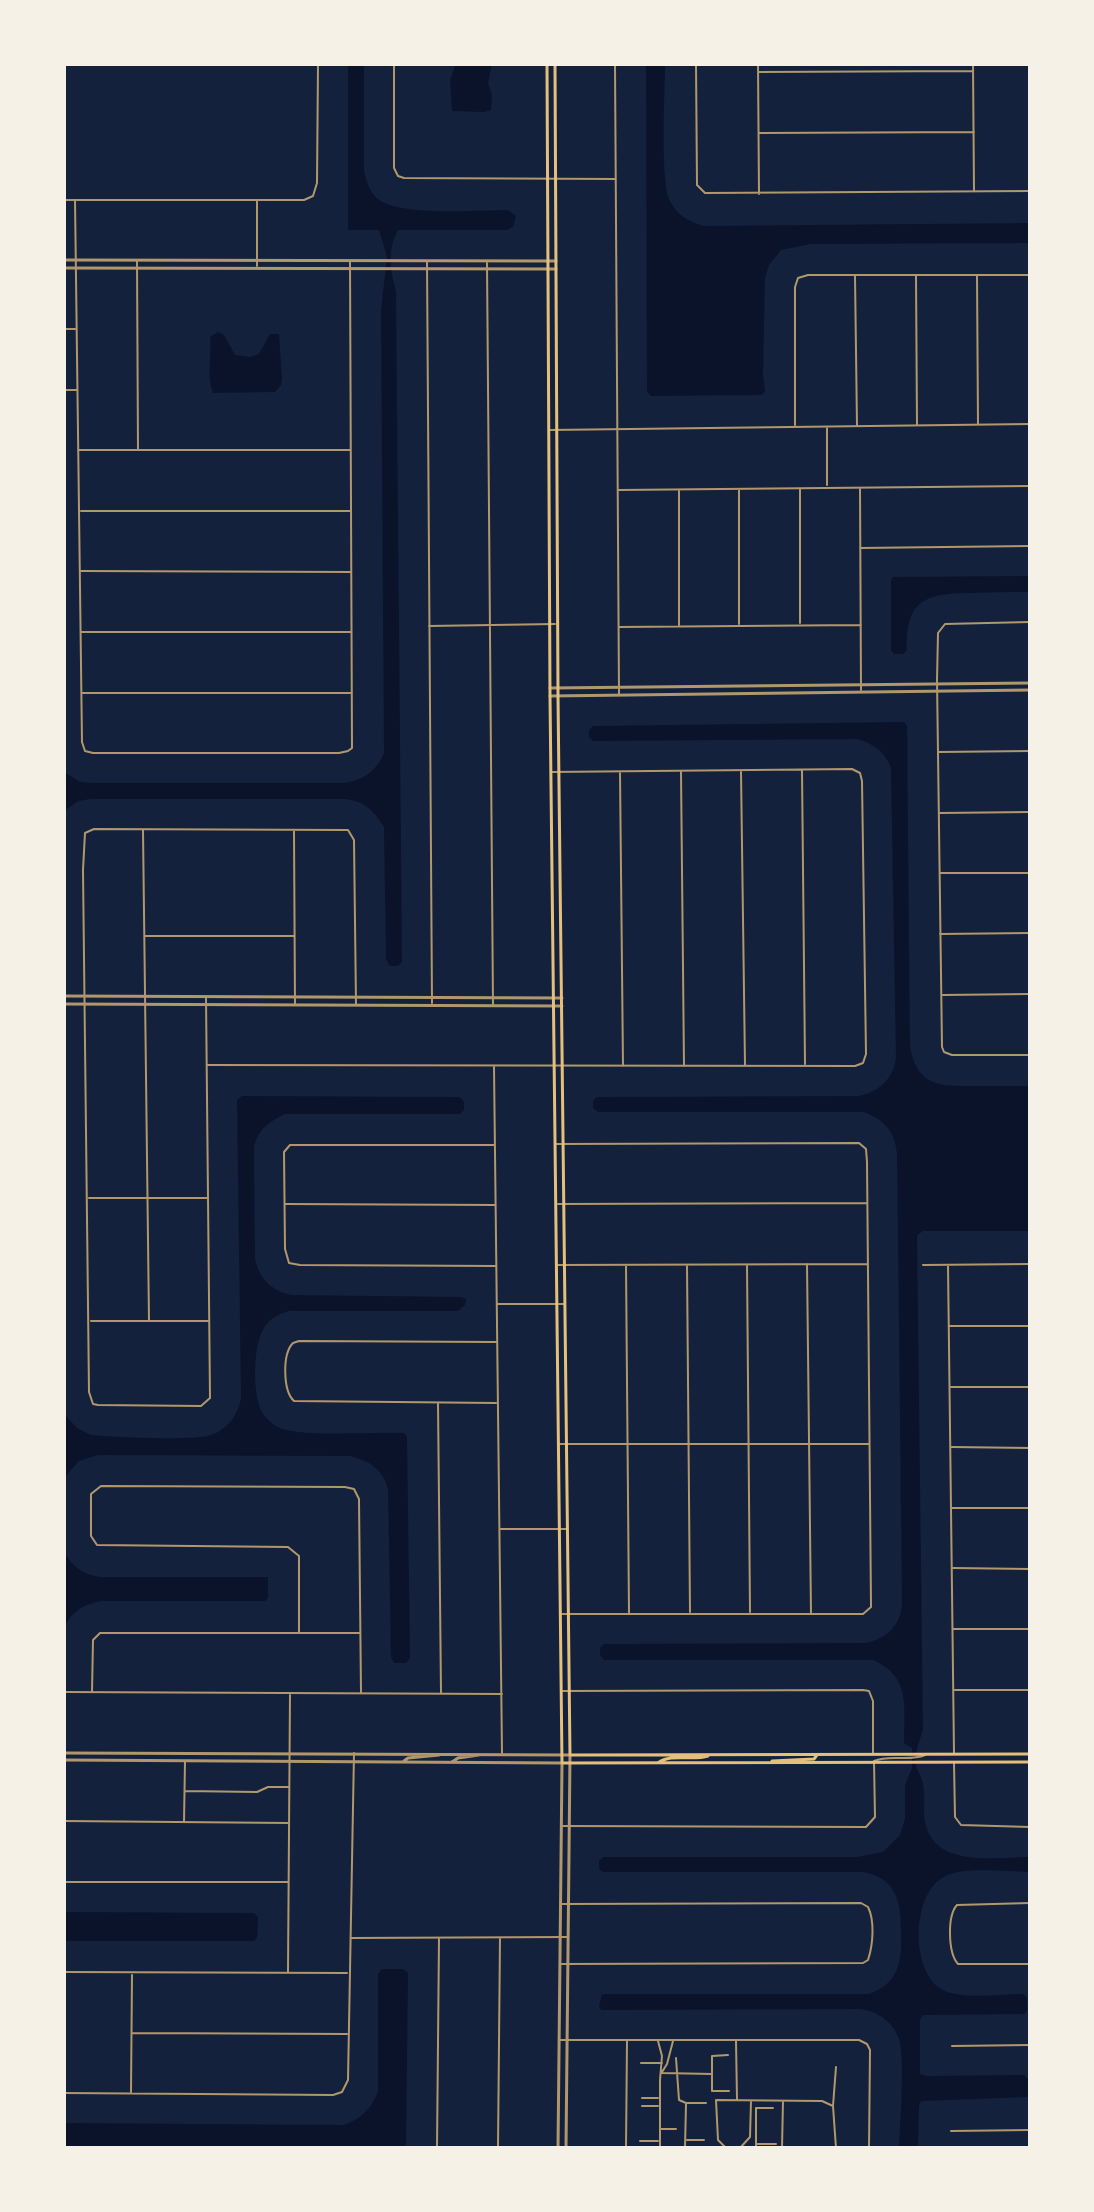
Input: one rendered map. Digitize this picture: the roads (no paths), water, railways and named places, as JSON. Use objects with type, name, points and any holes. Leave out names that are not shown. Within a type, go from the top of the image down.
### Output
[{"type":"main road","points":[[547,64],[550,696],[562,1763],[1030,1762]]},
{"type":"main road","points":[[555,64],[558,696],[570,1755],[1030,1754]]},
{"type":"main road","points":[[658,1763],[664,1758],[699,1759],[711,1755]]},
{"type":"main road","points":[[765,1763],[780,1759],[814,1759],[817,1755]]},
{"type":"street","points":[[64,200],[304,200],[313,196],[317,183],[318,64]]},
{"type":"street","points":[[394,64],[394,168],[398,176],[616,179]]},
{"type":"street","points":[[615,64],[619,695]]},
{"type":"street","points":[[696,64],[697,185],[701,191],[709,194],[1030,191]]},
{"type":"street","points":[[758,64],[759,194]]},
{"type":"street","points":[[973,64],[974,193]]},
{"type":"street","points":[[758,72],[973,71]]},
{"type":"street","points":[[759,133],[974,132]]},
{"type":"street","points":[[75,200],[81,693],[85,751],[107,754],[339,753],[352,748],[350,260]]},
{"type":"street","points":[[257,200],[257,268]]},
{"type":"street","points":[[64,260],[556,261]]},
{"type":"street","points":[[137,260],[138,450]]},
{"type":"street","points":[[427,260],[432,1006]]},
{"type":"street","points":[[487,261],[493,1006]]},
{"type":"street","points":[[64,268],[556,269]]},
{"type":"street","points":[[977,274],[978,424]]},
{"type":"street","points":[[795,427],[795,287],[798,278],[808,275],[1030,275]]},
{"type":"street","points":[[855,275],[857,426]]},
{"type":"street","points":[[916,275],[917,425]]},
{"type":"street","points":[[64,329],[76,329]]},
{"type":"street","points":[[64,390],[77,390]]},
{"type":"street","points":[[549,430],[1030,424]]},
{"type":"street","points":[[827,426],[827,488]]},
{"type":"street","points":[[78,450],[351,450]]},
{"type":"street","points":[[618,490],[1030,486]]},
{"type":"street","points":[[860,487],[861,692]]},
{"type":"street","points":[[800,488],[800,625]]},
{"type":"street","points":[[739,489],[739,626]]},
{"type":"street","points":[[679,490],[679,627]]},
{"type":"street","points":[[79,511],[352,511]]},
{"type":"street","points":[[860,548],[1030,546]]},
{"type":"street","points":[[80,571],[352,572]]},
{"type":"street","points":[[1030,622],[941,626],[938,633],[937,684],[942,1047],[944,1052],[957,1056],[1030,1055]]},
{"type":"street","points":[[428,626],[558,624]]},
{"type":"street","points":[[619,627],[861,625]]},
{"type":"street","points":[[80,632],[352,632]]},
{"type":"street","points":[[550,688],[1030,683]]},
{"type":"street","points":[[550,696],[1030,690]]},
{"type":"street","points":[[81,693],[353,693]]},
{"type":"street","points":[[938,752],[1030,751]]},
{"type":"street","points":[[207,1065],[563,1067],[855,1066],[863,1063],[866,1054],[860,773],[852,769],[551,772]]},
{"type":"street","points":[[741,770],[745,1066]]},
{"type":"street","points":[[802,770],[805,1066]]},
{"type":"street","points":[[681,771],[684,1066]]},
{"type":"street","points":[[620,772],[623,1066]]},
{"type":"street","points":[[939,813],[1030,812]]},
{"type":"street","points":[[206,997],[211,1394],[208,1402],[201,1406],[93,1404],[89,1392],[85,833],[94,829],[343,830],[353,835],[356,1005]]},
{"type":"street","points":[[143,830],[149,1321]]},
{"type":"street","points":[[294,830],[295,1005]]},
{"type":"street","points":[[940,873],[1030,873]]},
{"type":"street","points":[[940,934],[1030,933]]},
{"type":"street","points":[[145,936],[295,936]]},
{"type":"street","points":[[941,995],[1030,994]]},
{"type":"street","points":[[64,996],[562,998]]},
{"type":"street","points":[[64,1004],[562,1006]]},
{"type":"street","points":[[494,1066],[502,1754]]},
{"type":"street","points":[[495,1145],[295,1144],[286,1148],[285,1254],[289,1263],[314,1265],[496,1266]]},
{"type":"street","points":[[556,1144],[863,1145],[867,1155],[872,1602],[867,1612],[561,1614]]},
{"type":"street","points":[[87,1198],[208,1198]]},
{"type":"street","points":[[556,1204],[867,1203]]},
{"type":"street","points":[[285,1204],[496,1205]]},
{"type":"street","points":[[807,1264],[811,1614]]},
{"type":"street","points":[[557,1265],[868,1264]]},
{"type":"street","points":[[923,1265],[1030,1264]]},
{"type":"street","points":[[626,1265],[629,1614]]},
{"type":"street","points":[[687,1265],[690,1614]]},
{"type":"street","points":[[747,1265],[750,1614]]},
{"type":"street","points":[[948,1265],[954,1754]]},
{"type":"street","points":[[497,1304],[566,1304]]},
{"type":"street","points":[[89,1321],[210,1321]]},
{"type":"street","points":[[949,1326],[1030,1326]]},
{"type":"street","points":[[497,1342],[299,1341],[289,1346],[287,1373],[290,1399],[308,1402],[498,1403]]},
{"type":"street","points":[[950,1387],[1030,1387]]},
{"type":"street","points":[[438,1403],[441,1694]]},
{"type":"street","points":[[559,1444],[870,1444]]},
{"type":"street","points":[[950,1447],[1030,1448]]},
{"type":"street","points":[[299,1632],[299,1556],[296,1551],[288,1547],[97,1545],[91,1536],[91,1494],[94,1489],[101,1486],[354,1489],[359,1499],[361,1693]]},
{"type":"street","points":[[951,1508],[1030,1508]]},
{"type":"street","points":[[500,1529],[568,1529]]},
{"type":"street","points":[[952,1568],[1030,1569]]},
{"type":"street","points":[[953,1629],[1030,1629]]},
{"type":"street","points":[[92,1692],[92,1645],[96,1635],[104,1632],[360,1633]]},
{"type":"street","points":[[953,1690],[1030,1690]]},
{"type":"street","points":[[562,1691],[869,1691],[873,1701],[873,1755]]},
{"type":"street","points":[[64,1692],[502,1694]]},
{"type":"street","points":[[288,1972],[290,1693]]},
{"type":"street","points":[[64,1753],[570,1755],[566,2148]]},
{"type":"street","points":[[64,2093],[338,2094],[347,2085],[354,1753]]},
{"type":"street","points":[[403,1762],[408,1758],[442,1754]]},
{"type":"street","points":[[452,1763],[458,1758],[483,1754]]},
{"type":"street","points":[[561,1826],[851,1827],[870,1824],[875,1817],[874,1762],[878,1758],[919,1758],[926,1755]]},
{"type":"street","points":[[64,1760],[562,1763],[558,2148]]},
{"type":"street","points":[[184,1822],[185,1760]]},
{"type":"street","points":[[954,1762],[957,1822],[965,1827],[1030,1827]]},
{"type":"street","points":[[185,1791],[257,1792],[268,1787],[290,1787]]},
{"type":"street","points":[[64,1821],[290,1823]]},
{"type":"street","points":[[64,1882],[289,1882]]},
{"type":"street","points":[[560,1964],[863,1963],[868,1960],[871,1918],[868,1907],[861,1903],[561,1904]]},
{"type":"street","points":[[1030,1903],[962,1903],[954,1907],[951,1954],[958,1964],[1030,1964]]},
{"type":"street","points":[[349,1938],[568,1937]]},
{"type":"street","points":[[437,2148],[439,1938]]},
{"type":"street","points":[[498,2148],[500,1938]]},
{"type":"street","points":[[64,1972],[349,1973]]},
{"type":"street","points":[[131,2093],[132,1972]]},
{"type":"street","points":[[132,2033],[348,2034]]},
{"type":"street","points":[[658,2040],[662,2050],[660,2148]]},
{"type":"street","points":[[661,2073],[667,2064],[673,2040]]},
{"type":"street","points":[[736,2040],[737,2100]]},
{"type":"street","points":[[559,2041],[859,2040],[867,2044],[870,2050],[869,2148]]},
{"type":"street","points":[[626,2148],[627,2041]]},
{"type":"street","points":[[952,2046],[1030,2045]]},
{"type":"street","points":[[662,2050],[670,2050]]},
{"type":"street","points":[[728,2055],[712,2056],[712,2091],[729,2091]]},
{"type":"street","points":[[676,2058],[677,2096],[686,2103],[706,2103]]},
{"type":"street","points":[[641,2063],[667,2064]]},
{"type":"street","points":[[836,2067],[833,2106],[836,2148]]},
{"type":"street","points":[[661,2073],[712,2074]]},
{"type":"street","points":[[642,2098],[660,2098]]},
{"type":"street","points":[[726,2148],[718,2140],[716,2132],[716,2100],[822,2101],[833,2106]]},
{"type":"street","points":[[740,2148],[750,2137],[751,2100]]},
{"type":"street","points":[[782,2148],[783,2100]]},
{"type":"street","points":[[685,2148],[686,2103]]},
{"type":"street","points":[[642,2106],[660,2106]]},
{"type":"street","points":[[773,2108],[756,2108],[756,2146],[776,2144]]},
{"type":"street","points":[[660,2129],[676,2129]]},
{"type":"street","points":[[951,2131],[1030,2130]]},
{"type":"street","points":[[686,2140],[704,2140]]},
{"type":"street","points":[[691,2148],[695,2140]]},
{"type":"street","points":[[640,2141],[660,2141]]},
{"type":"water","points":[[348,64],[364,64],[364,170],[370,189],[377,198],[402,208],[508,210],[516,216],[513,227],[507,230],[398,230],[391,253],[396,291],[402,962],[398,966],[390,966],[386,959],[384,827],[373,812],[359,802],[346,799],[91,799],[78,801],[64,811],[64,772],[80,782],[92,783],[345,783],[369,774],[384,753],[381,310],[387,257],[379,230],[348,230]]},
{"type":"water","points":[[456,64],[492,64],[488,83],[492,95],[491,110],[452,111],[450,80]]},
{"type":"water","points":[[646,64],[665,64],[664,156],[667,191],[676,210],[693,222],[704,226],[1030,223],[1030,243],[811,244],[781,250],[769,265],[765,278],[765,391],[762,395],[651,396],[647,392]]},
{"type":"water","points":[[218,332],[224,335],[235,355],[250,357],[259,354],[270,334],[279,334],[282,379],[275,392],[213,393],[210,337]]},
{"type":"water","points":[[1030,576],[1030,592],[958,593],[932,597],[922,602],[910,619],[907,650],[903,654],[894,654],[891,650],[893,577]]},
{"type":"water","points":[[904,722],[907,726],[910,1046],[913,1060],[925,1077],[942,1084],[1030,1086],[1030,1231],[923,1231],[917,1235],[923,1730],[917,1748],[916,1766],[923,1784],[924,1816],[933,1839],[943,1849],[955,1854],[985,1858],[1030,1857],[1030,1872],[973,1871],[952,1874],[933,1886],[925,1899],[920,1916],[920,1951],[932,1981],[943,1990],[961,1995],[1023,1994],[1027,1998],[1027,2011],[1024,2014],[923,2015],[920,2020],[920,2074],[1024,2075],[1028,2079],[1028,2097],[921,2101],[918,2148],[899,2148],[901,2048],[893,2027],[873,2012],[860,2009],[601,2010],[599,2006],[602,1994],[868,1994],[886,1985],[899,1963],[900,1913],[891,1887],[875,1875],[864,1872],[603,1872],[599,1869],[599,1861],[603,1857],[857,1857],[883,1852],[900,1835],[905,1819],[905,1785],[912,1768],[912,1748],[904,1743],[904,1706],[900,1684],[885,1667],[873,1660],[604,1660],[600,1655],[604,1644],[866,1643],[887,1634],[899,1617],[902,1602],[897,1155],[891,1134],[884,1123],[864,1112],[598,1112],[593,1108],[597,1097],[859,1096],[884,1083],[892,1072],[896,1058],[891,768],[878,749],[858,739],[593,741],[589,730],[593,726]]},
{"type":"water","points":[[242,1096],[460,1097],[464,1102],[464,1110],[460,1114],[285,1114],[265,1127],[254,1147],[255,1259],[263,1278],[273,1288],[292,1295],[466,1299],[465,1305],[458,1311],[289,1311],[278,1315],[264,1328],[256,1357],[255,1382],[259,1404],[264,1415],[280,1428],[340,1434],[404,1433],[407,1436],[410,1658],[406,1663],[394,1663],[391,1657],[388,1489],[383,1476],[369,1463],[350,1456],[98,1455],[79,1461],[64,1478],[64,1414],[77,1428],[91,1435],[188,1438],[217,1432],[231,1421],[237,1410],[241,1398],[237,1100]]},
{"type":"water","points":[[64,1551],[79,1569],[100,1577],[268,1577],[268,1598],[265,1601],[101,1601],[78,1610],[64,1629]]},
{"type":"water","points":[[64,1912],[254,1913],[258,1917],[257,1938],[254,1941],[64,1941]]},
{"type":"water","points":[[382,1969],[403,1969],[408,1973],[406,2148],[64,2148],[64,2123],[344,2125],[356,2119],[366,2112],[378,2091],[378,1974]]}]
